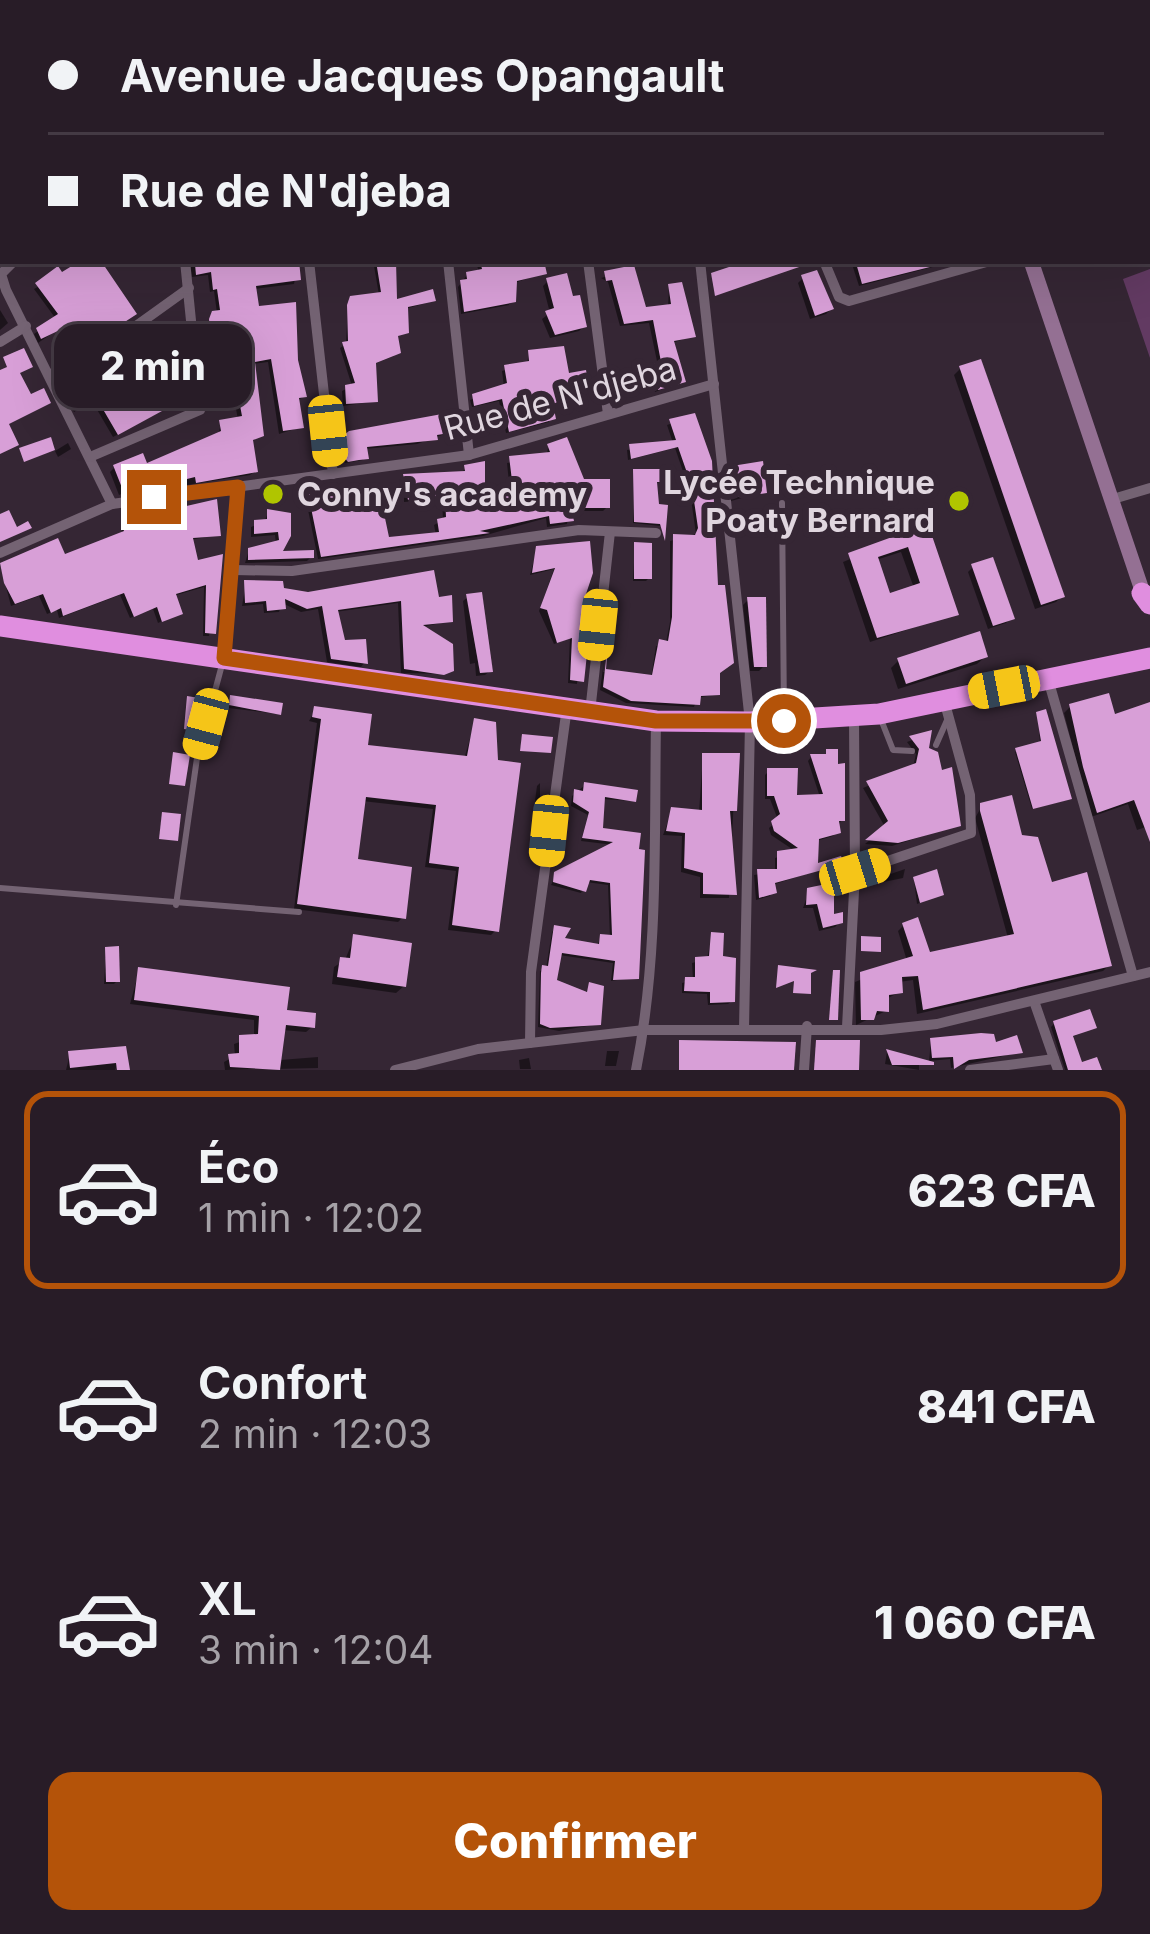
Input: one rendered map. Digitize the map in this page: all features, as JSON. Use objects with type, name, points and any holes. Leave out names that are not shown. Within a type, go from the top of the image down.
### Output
[{"type":"highway","points":[[0,626],[381,685],[656,721],[784,721],[946,707],[1048,676],[1150,658]]},
{"type":"highway","points":[[1108,664],[1150,645]]},
{"type":"street","points":[[10,264],[2,281],[112,504]]},
{"type":"street","points":[[89,457],[200,410],[185,264]]},
{"type":"street","points":[[308,264],[333,474]]},
{"type":"street","points":[[448,264],[469,455]]},
{"type":"street","points":[[588,264],[608,414]]},
{"type":"street","points":[[700,264],[750,722],[745,1029]]},
{"type":"street","points":[[825,264],[843,301],[979,264]]},
{"type":"street","points":[[1032,264],[1147,603]]},
{"type":"street","points":[[51,374],[90,359],[189,288]]},
{"type":"street","points":[[0,342],[26,326]]},
{"type":"street","name":"Rue de N'djeba","points":[[0,553],[112,504],[469,455],[714,384]]},
{"type":"street","points":[[224,658],[238,487]]},
{"type":"street","points":[[1113,500],[1150,488]]},
{"type":"street","points":[[234,570],[292,571],[579,530],[656,533]]},
{"type":"street","points":[[590,712],[610,532]]},
{"type":"street","points":[[1048,676],[1133,976]]},
{"type":"street","points":[[530,1043],[531,972],[567,707]]},
{"type":"street","points":[[855,872],[971,833],[970,795],[946,707]]},
{"type":"street","points":[[847,1027],[855,872],[854,717]]},
{"type":"street","points":[[636,1070],[644,1030],[656,721]]},
{"type":"street","points":[[394,1070],[478,1049],[644,1030],[937,1024],[1150,973]]},
{"type":"street","points":[[970,1070],[1056,1064],[1034,1001]]},
{"type":"street","points":[[804,1070],[807,1026]]},
{"type":"lane","points":[[782,503],[784,721]]},
{"type":"lane","points":[[176,905],[197,758],[224,658]]},
{"type":"lane","points":[[936,745],[946,707]]},
{"type":"lane","points":[[879,714],[892,750],[913,751]]},
{"type":"lane","points":[[0,888],[299,912]]},
{"type":"shaded area","points":[[1150,269],[1150,358],[1123,279]]},
{"type":"building","points":[[75,264],[103,264],[137,314],[77,353],[62,329],[41,339],[36,328],[58,314],[35,283],[58,266],[62,272]]},
{"type":"building","points":[[195,264],[299,264],[301,280],[256,286],[259,306],[296,302],[298,360],[307,397],[299,398],[304,428],[283,431],[271,359],[255,362],[264,436],[253,440],[258,472],[196,483],[195,477],[147,489],[145,484],[124,493],[113,465],[143,453],[147,463],[221,431],[219,420],[242,416],[237,390],[222,395],[213,371],[209,319],[212,311],[220,310],[217,289],[213,290],[211,272],[196,275]]},
{"type":"building","points":[[376,264],[396,264],[397,299],[433,289],[436,301],[408,307],[409,333],[398,336],[401,353],[376,363],[378,402],[346,404],[345,385],[355,383],[342,342],[348,341],[347,305],[350,296],[381,292]]},
{"type":"building","points":[[481,264],[545,264],[547,274],[517,281],[516,302],[464,312],[460,280],[467,279],[466,272],[482,269]]},
{"type":"building","points":[[738,264],[805,264],[715,296],[711,273]]},
{"type":"building","points":[[856,264],[942,264],[862,284]]},
{"type":"building","points":[[634,265],[646,307],[671,304],[668,284],[682,282],[696,337],[674,341],[686,382],[658,390],[651,365],[661,362],[653,320],[624,324],[612,280],[606,281],[604,271]]},
{"type":"building","points":[[817,270],[834,309],[815,316],[801,275]]},
{"type":"building","points":[[567,273],[573,296],[580,295],[587,327],[555,335],[545,311],[554,308],[546,278]]},
{"type":"building","points":[[137,344],[151,368],[141,374],[151,390],[158,387],[165,398],[158,404],[162,411],[118,435],[97,399],[79,410],[67,390]]},
{"type":"building","points":[[564,346],[569,373],[586,370],[588,382],[569,385],[571,396],[553,404],[556,419],[509,432],[502,399],[474,406],[472,394],[507,383],[504,365],[529,361],[528,350]]},
{"type":"building","points":[[24,348],[33,367],[20,373],[31,394],[44,388],[51,403],[9,424],[19,445],[0,454],[0,370],[7,367],[3,357]]},
{"type":"building","points":[[981,359],[1065,597],[1041,605],[959,366]]},
{"type":"building","points":[[453,412],[456,432],[437,435],[438,440],[367,447],[369,459],[348,462],[342,455],[339,439],[349,431]]},
{"type":"building","points":[[695,413],[712,461],[718,585],[725,585],[734,663],[720,673],[720,695],[701,696],[700,705],[631,701],[603,687],[610,623],[606,669],[652,675],[659,639],[668,641],[672,617],[673,534],[695,535],[698,528],[692,487],[678,447],[631,459],[629,444],[676,440],[669,419]]},
{"type":"building","points":[[51,437],[55,450],[24,462],[19,448]]},
{"type":"building","points":[[567,437],[584,479],[610,479],[610,508],[571,508],[574,521],[550,524],[549,516],[480,531],[490,533],[321,557],[308,493],[378,485],[389,537],[439,532],[437,519],[446,517],[445,496],[408,500],[403,474],[465,471],[464,465],[485,461],[485,493],[513,489],[509,456],[550,452],[547,444]]},
{"type":"building","points":[[763,461],[767,493],[735,497],[732,466]]},
{"type":"building","points":[[633,469],[671,469],[671,482],[657,482],[659,504],[668,505],[665,541],[660,524],[634,522]]},
{"type":"building","points":[[217,499],[221,536],[193,538],[198,560],[223,554],[216,634],[205,633],[206,585],[176,594],[183,614],[162,622],[157,607],[134,617],[124,593],[63,616],[61,608],[51,613],[43,594],[15,604],[4,583],[0,563],[58,538],[65,554],[124,531],[121,521]]},
{"type":"building","points":[[267,509],[291,513],[291,536],[283,551],[314,550],[314,558],[248,560],[248,548],[279,540],[278,532],[254,534],[254,520],[267,519]]},
{"type":"building","points":[[9,510],[17,527],[28,521],[32,528],[0,542],[0,514]]},
{"type":"building","points":[[928,524],[959,615],[877,638],[848,553]],"holes":[[[908,547],[920,583],[890,593],[878,557]]]},
{"type":"building","points":[[590,541],[593,573],[585,597],[593,598],[584,682],[570,680],[572,638],[557,643],[547,610],[540,608],[555,568],[532,573],[536,546]]},
{"type":"building","points":[[634,542],[652,543],[652,579],[634,579]]},
{"type":"building","points":[[993,557],[1015,619],[993,626],[971,564]]},
{"type":"building","points":[[434,570],[439,597],[452,595],[453,622],[423,625],[453,644],[454,671],[444,675],[404,669],[401,601],[338,610],[345,640],[366,639],[368,664],[331,659],[322,606],[307,609],[285,599],[286,609],[267,611],[266,601],[245,603],[244,580],[283,581],[284,588],[308,592]]},
{"type":"building","points":[[482,592],[493,672],[480,673],[466,594]]},
{"type":"building","points":[[747,597],[766,597],[767,667],[754,667]]},
{"type":"building","points":[[980,631],[988,657],[906,684],[897,658]]},
{"type":"building","points":[[1109,693],[1115,714],[1150,702],[1150,842],[1134,800],[1097,813],[1083,767],[1069,704]]},
{"type":"building","points":[[230,695],[283,703],[281,715],[229,705]]},
{"type":"building","points":[[187,696],[205,699],[196,731],[184,729]]},
{"type":"building","points":[[314,706],[372,714],[368,745],[467,756],[474,718],[496,722],[498,760],[521,763],[499,932],[452,925],[459,867],[429,863],[436,805],[366,797],[358,859],[412,867],[406,919],[297,904],[321,719],[312,717]]},
{"type":"building","points":[[1046,709],[1072,799],[1033,809],[1015,748],[1041,741],[1036,712]]},
{"type":"building","points":[[932,730],[929,748],[938,752],[942,770],[952,767],[961,826],[898,843],[865,840],[888,821],[866,781],[916,763],[919,749],[909,736]]},
{"type":"building","points":[[522,734],[553,737],[551,753],[520,751]]},
{"type":"building","points":[[826,749],[838,749],[838,764],[845,763],[845,821],[839,821],[841,833],[819,839],[818,863],[841,856],[844,864],[775,883],[777,893],[759,898],[757,869],[777,869],[777,851],[798,848],[774,831],[771,821],[780,814],[774,796],[767,796],[767,768],[798,768],[797,795],[823,794],[810,754],[826,754]]},
{"type":"building","points":[[173,752],[190,755],[185,786],[169,784]]},
{"type":"building","points":[[702,753],[740,753],[737,811],[730,811],[737,895],[703,894],[703,873],[684,868],[685,833],[666,831],[671,807],[702,810]]},
{"type":"building","points":[[584,782],[638,790],[636,802],[605,797],[603,828],[641,833],[639,849],[645,850],[639,979],[613,980],[615,961],[562,953],[557,980],[587,992],[589,982],[604,986],[601,1025],[550,1028],[540,1024],[541,973],[542,965],[548,966],[554,925],[571,928],[565,938],[599,944],[600,934],[612,935],[610,883],[590,880],[586,892],[553,882],[554,872],[613,842],[582,838],[589,812],[573,802],[574,789],[583,791]]},
{"type":"building","points":[[1012,795],[1022,835],[1038,837],[1052,882],[1087,872],[1112,966],[923,1010],[918,976],[902,977],[903,993],[889,995],[889,1012],[877,1011],[874,1020],[861,1020],[860,972],[913,956],[902,923],[918,917],[930,952],[1014,934],[980,811],[980,803]]},
{"type":"building","points":[[162,812],[181,814],[178,841],[159,839]]},
{"type":"building","points":[[937,869],[944,895],[920,903],[913,877]]},
{"type":"building","points":[[836,882],[841,888],[834,894],[834,914],[843,912],[843,923],[823,928],[817,904],[806,905],[807,888]]},
{"type":"building","points":[[711,932],[724,933],[723,956],[736,958],[735,1002],[710,1003],[710,992],[684,991],[685,977],[695,977],[695,957],[709,956]]},
{"type":"building","points":[[353,934],[412,943],[406,987],[337,977],[340,957],[350,958]]},
{"type":"building","points":[[861,936],[881,937],[881,952],[861,951]]},
{"type":"building","points":[[119,946],[120,982],[106,982],[105,947]]},
{"type":"building","points":[[778,965],[817,970],[811,973],[811,994],[793,993],[794,981],[776,988]]},
{"type":"building","points":[[138,967],[290,987],[287,1010],[316,1013],[315,1028],[286,1025],[280,1070],[230,1067],[228,1054],[239,1053],[239,1035],[258,1034],[259,1016],[134,1000]]},
{"type":"building","points":[[833,970],[840,970],[838,1020],[829,1020]]},
{"type":"building","points":[[1090,1009],[1097,1028],[1073,1036],[1082,1062],[1097,1057],[1102,1070],[1068,1070],[1053,1021]]},
{"type":"building","points":[[994,1034],[996,1042],[1017,1035],[1023,1053],[969,1060],[954,1069],[953,1057],[932,1058],[930,1038]]},
{"type":"building","points":[[679,1040],[796,1042],[794,1070],[679,1070]]},
{"type":"building","points":[[816,1040],[860,1040],[859,1070],[814,1070]]},
{"type":"building","points":[[126,1046],[130,1070],[117,1070],[116,1063],[70,1068],[68,1051]]},
{"type":"building","points":[[886,1049],[934,1062],[934,1065],[892,1065]]},
{"type":"place","name":"Conny's academy","points":[[273,494]]},
{"type":"place","name":"Lycée Technique Poaty Bernard","points":[[959,501]]},
{"type":"route","points":[[154,497],[238,487],[224,658],[381,685],[656,721],[784,721]]}]
